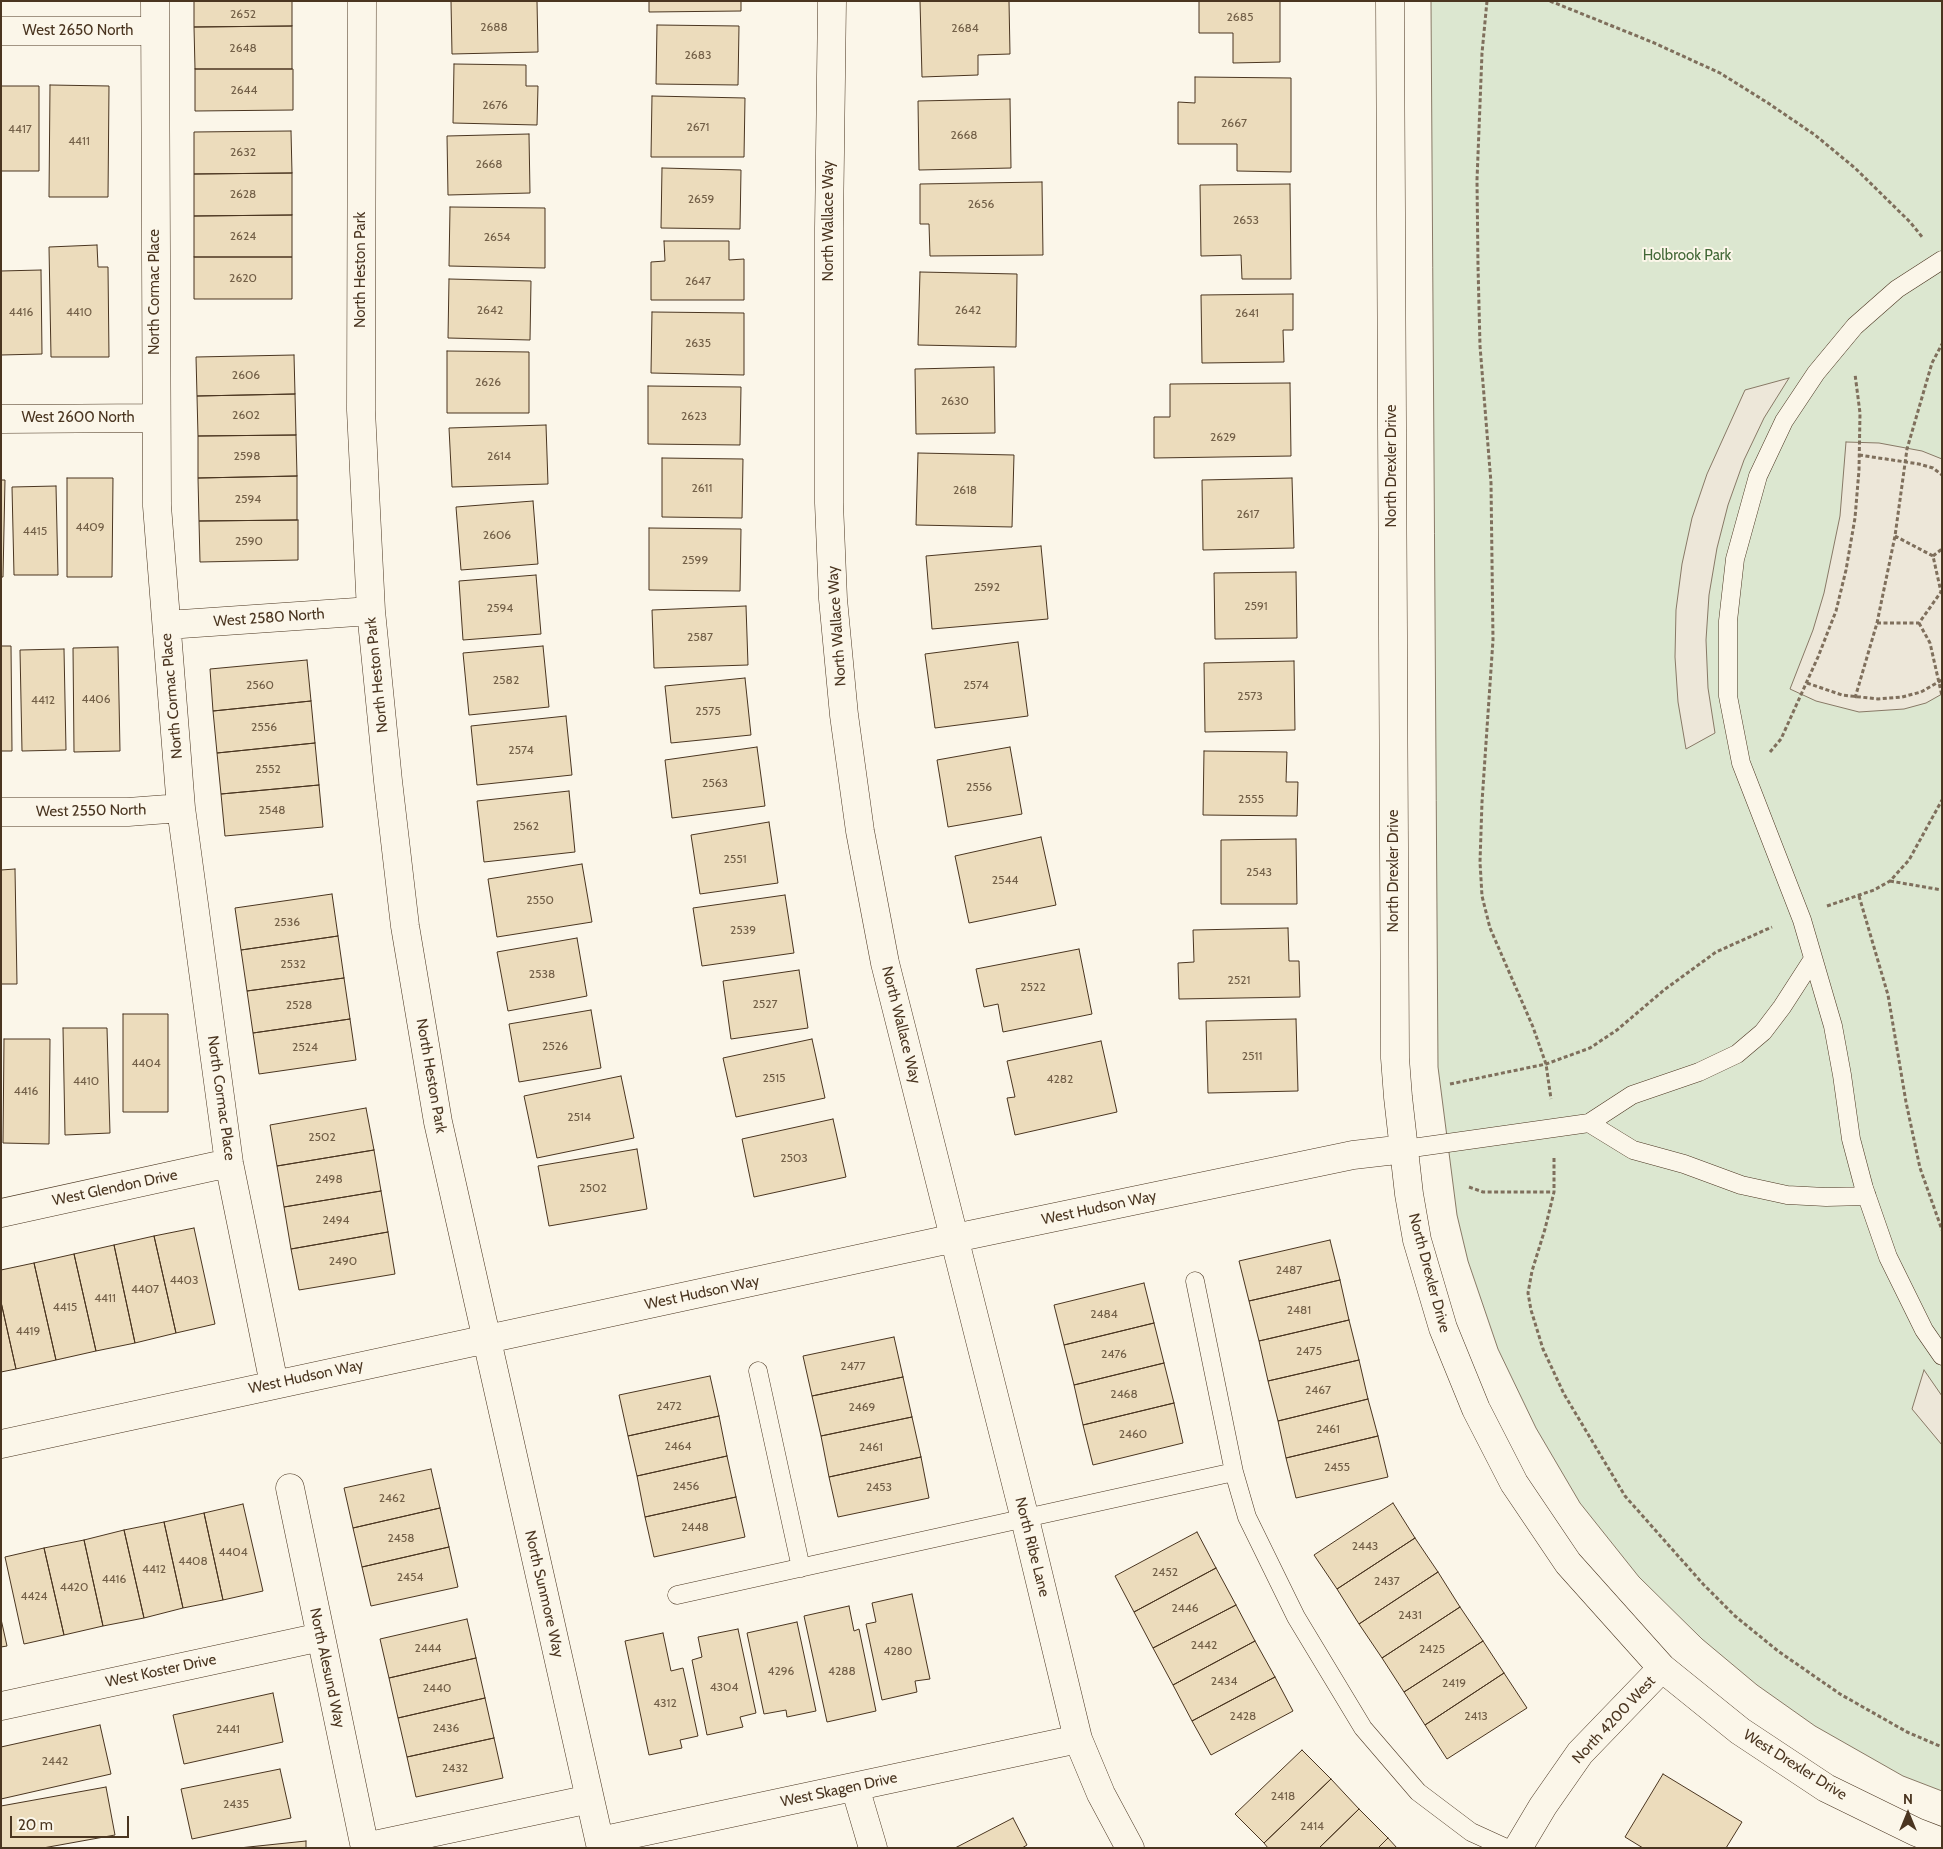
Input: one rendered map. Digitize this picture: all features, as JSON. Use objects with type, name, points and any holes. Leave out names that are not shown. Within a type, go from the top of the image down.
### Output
[{"type":"street","name":"North Cormac Place","points":[[155,1],[156,506],[181,808],[229,1164],[274,1384]]},
{"type":"street","name":"North Heston Park","points":[[362,1],[361,410],[371,612],[405,926],[438,1122],[486,1339]]},
{"type":"street","name":"North Wallace Way","points":[[832,1],[829,228],[829,502],[833,599],[844,714],[860,831],[885,963],[955,1238]]},
{"type":"street","name":"North Drexler Drive","points":[[1390,1],[1395,1058],[1409,1194],[1417,1240],[1443,1328],[1476,1409],[1514,1483],[1568,1563],[1662,1668]]},
{"type":"street","name":"West 2650 North","points":[[1,31],[155,31]]},
{"type":"street","name":"West 2600 North","points":[[1,419],[156,418]]},
{"type":"street","name":"West 2580 North","points":[[167,625],[371,612]]},
{"type":"street","name":"West 2550 North","points":[[1,812],[128,812],[181,808]]},
{"type":"street","name":"West Hudson Way","points":[[1,1444],[955,1238],[1354,1155],[1405,1149]]},
{"type":"street","name":"West Glendon Drive","points":[[1,1213],[229,1164]]},
{"type":"street","name":"North Ribe Lane","points":[[955,1238],[1078,1739],[1101,1794],[1130,1848]]},
{"type":"street","name":"North Sunmore Way","points":[[486,1339],[601,1845]]},
{"type":"street","name":"North Alesund Way","points":[[290,1488],[365,1848]]},
{"type":"street","name":"West Koster Drive","points":[[1,1706],[321,1637]]},
{"type":"street","name":"West Drexler Drive","points":[[1662,1668],[1740,1730],[1826,1788],[1916,1832],[1942,1842]]},
{"type":"street","name":"North 4200 West","points":[[1518,1848],[1543,1806],[1580,1754],[1662,1668]]},
{"type":"street","name":"West Skagen Drive","points":[[601,1845],[855,1787],[1078,1739]]},
{"type":"street","points":[[855,1787],[873,1848]]},
{"type":"street","points":[[365,1848],[590,1799]]},
{"type":"lane","points":[[1942,260],[1897,288],[1855,326],[1816,373],[1784,421],[1758,476],[1735,559],[1728,621],[1728,696],[1741,763],[1802,920],[1832,1026],[1842,1075],[1851,1138],[1867,1196],[1888,1257],[1924,1330],[1942,1356]]},
{"type":"lane","points":[[1405,1149],[1589,1123],[1632,1094],[1699,1072],[1737,1054],[1763,1032],[1782,1007],[1813,959]]},
{"type":"lane","points":[[1589,1123],[1633,1150],[1684,1164],[1741,1185],[1787,1195],[1826,1197],[1867,1196]]},
{"type":"lane","points":[[1195,1281],[1234,1472],[1247,1517],[1296,1617],[1363,1728],[1418,1792],[1471,1832],[1506,1848]]},
{"type":"lane","points":[[758,1371],[801,1568]]},
{"type":"lane","points":[[677,1595],[1234,1472]]},
{"type":"path","points":[[1487,1],[1482,53],[1477,180],[1480,346],[1492,502],[1493,640],[1482,802],[1480,862],[1482,896],[1490,928],[1546,1064],[1551,1090]]},
{"type":"path","points":[[1550,1],[1652,42],[1703,65],[1720,73],[1768,103],[1815,135],[1855,168],[1910,222],[1924,240]]},
{"type":"path","points":[[1745,774],[1765,757],[1781,739],[1807,683],[1836,611],[1846,570],[1855,518],[1860,413],[1856,378],[1846,337]]},
{"type":"path","points":[[1855,698],[1877,623],[1895,536],[1903,486],[1904,461],[1932,363],[1942,344]]},
{"type":"path","points":[[1859,455],[1904,461],[1933,468],[1942,475]]},
{"type":"path","points":[[1895,536],[1933,556],[1941,592],[1919,623]]},
{"type":"path","points":[[1933,556],[1942,549]]},
{"type":"path","points":[[1877,623],[1919,623]]},
{"type":"path","points":[[1919,623],[1930,643],[1942,696]]},
{"type":"path","points":[[1807,683],[1842,696],[1878,699],[1902,697],[1921,692],[1940,681]]},
{"type":"path","points":[[1825,907],[1874,890],[1890,881],[1909,860],[1942,800]]},
{"type":"path","points":[[1890,881],[1942,890]]},
{"type":"path","points":[[1859,896],[1888,995],[1906,1102],[1920,1168],[1942,1230]]},
{"type":"path","points":[[1450,1084],[1546,1064],[1590,1048],[1617,1030],[1664,990],[1716,952],[1781,924]]},
{"type":"path","points":[[1554,1167],[1554,1192],[1532,1271],[1528,1293],[1530,1310],[1543,1348],[1564,1394],[1625,1496],[1703,1584],[1735,1616],[1778,1651],[1840,1694],[1907,1732],[1942,1748]]},
{"type":"path","points":[[1469,1187],[1483,1192],[1554,1192]]},
{"type":"green space","name":"Holbrook Park","points":[[1431,1],[1942,1],[1942,1791],[1903,1776],[1815,1726],[1757,1685],[1702,1639],[1639,1577],[1580,1503],[1536,1428],[1498,1349],[1468,1261],[1457,1215],[1438,1067]]},
{"type":"shaded area","points":[[1789,378],[1764,418],[1744,460],[1728,505],[1717,548],[1709,595],[1706,640],[1708,688],[1715,733],[1686,749],[1678,702],[1675,657],[1676,610],[1682,564],[1692,518],[1707,474],[1745,390]]},
{"type":"shaded area","points":[[1846,442],[1879,443],[1922,451],[1942,459],[1942,694],[1926,703],[1904,709],[1859,712],[1816,701],[1790,689],[1813,630],[1824,593],[1840,516]]},
{"type":"shaded area","points":[[1924,1370],[1942,1396],[1942,1445],[1912,1409]]},
{"type":"building","points":[[194,1],[292,1],[292,26],[194,27]]},
{"type":"building","points":[[451,1],[537,1],[538,52],[452,54]]},
{"type":"building","points":[[649,1],[741,1],[741,11],[649,12]]},
{"type":"building","points":[[920,1],[1009,1],[1010,54],[978,55],[978,75],[922,77]]},
{"type":"building","points":[[1199,1],[1280,1],[1280,62],[1233,63],[1233,33],[1199,33]]},
{"type":"building","points":[[657,25],[739,26],[738,85],[656,84]]},
{"type":"building","points":[[292,26],[292,69],[195,69],[194,27]]},
{"type":"building","points":[[454,64],[526,65],[526,86],[538,86],[537,125],[453,123]]},
{"type":"building","points":[[195,69],[293,69],[293,110],[195,111]]},
{"type":"building","points":[[1195,77],[1291,78],[1291,172],[1237,171],[1237,144],[1178,144],[1178,102],[1195,103]]},
{"type":"building","points":[[50,85],[109,86],[108,197],[49,197]]},
{"type":"building","points":[[1,86],[39,86],[39,171],[1,171]]},
{"type":"building","points":[[652,96],[745,98],[744,157],[651,157]]},
{"type":"building","points":[[1010,99],[1011,168],[919,170],[918,101]]},
{"type":"building","points":[[291,131],[292,173],[194,174],[194,132]]},
{"type":"building","points":[[529,134],[530,193],[448,195],[447,136]]},
{"type":"building","points":[[662,168],[741,170],[740,229],[661,228]]},
{"type":"building","points":[[292,173],[292,215],[194,216],[194,174]]},
{"type":"building","points":[[1042,182],[1043,255],[930,256],[929,224],[920,224],[920,184]]},
{"type":"building","points":[[1290,184],[1291,279],[1242,279],[1241,255],[1201,256],[1200,185]]},
{"type":"building","points":[[450,207],[545,208],[545,268],[449,266]]},
{"type":"building","points":[[292,215],[292,257],[194,257],[194,216]]},
{"type":"building","points":[[664,241],[729,241],[729,260],[744,259],[744,300],[651,300],[651,262],[665,261]]},
{"type":"building","points":[[97,245],[98,267],[108,267],[109,357],[51,357],[49,247]]},
{"type":"building","points":[[194,257],[292,257],[292,299],[194,299]]},
{"type":"building","points":[[41,270],[42,354],[1,355],[1,271]]},
{"type":"building","points":[[920,272],[1017,274],[1016,347],[918,345]]},
{"type":"building","points":[[449,279],[531,281],[530,340],[448,338]]},
{"type":"building","points":[[1293,294],[1293,330],[1283,330],[1284,362],[1202,363],[1201,295]]},
{"type":"building","points":[[652,312],[744,313],[744,375],[651,373]]},
{"type":"building","points":[[447,351],[529,352],[529,413],[447,413]]},
{"type":"building","points":[[294,355],[295,394],[197,396],[196,357]]},
{"type":"building","points":[[994,367],[995,433],[916,434],[915,369]]},
{"type":"building","points":[[1290,383],[1291,456],[1154,458],[1154,417],[1170,417],[1170,384]]},
{"type":"building","points":[[648,386],[741,387],[740,445],[648,444]]},
{"type":"building","points":[[295,394],[296,435],[198,436],[197,396]]},
{"type":"building","points":[[546,425],[548,484],[452,487],[449,428]]},
{"type":"building","points":[[296,435],[297,476],[198,478],[198,436]]},
{"type":"building","points":[[918,453],[1014,455],[1012,527],[916,525]]},
{"type":"building","points":[[662,458],[743,459],[742,518],[662,517]]},
{"type":"building","points":[[297,476],[297,520],[199,521],[198,478]]},
{"type":"building","points":[[67,478],[113,478],[112,577],[67,577]]},
{"type":"building","points":[[1292,478],[1294,548],[1203,550],[1202,480]]},
{"type":"building","points":[[1,480],[5,480],[3,577],[1,577]]},
{"type":"building","points":[[56,486],[58,575],[14,575],[12,487]]},
{"type":"building","points":[[533,501],[538,564],[461,570],[456,507]]},
{"type":"building","points":[[298,520],[298,560],[200,562],[199,521]]},
{"type":"building","points":[[649,528],[741,529],[740,591],[649,590]]},
{"type":"building","points":[[1041,546],[1048,619],[932,629],[926,556]]},
{"type":"building","points":[[1296,572],[1297,638],[1215,639],[1214,573]]},
{"type":"building","points":[[536,575],[541,634],[463,640],[459,581]]},
{"type":"building","points":[[746,606],[748,665],[654,668],[652,610]]},
{"type":"building","points":[[1018,642],[1028,716],[935,728],[925,654]]},
{"type":"building","points":[[1,646],[11,646],[12,751],[1,751]]},
{"type":"building","points":[[543,646],[549,707],[469,715],[463,653]]},
{"type":"building","points":[[118,647],[120,751],[74,752],[73,648]]},
{"type":"building","points":[[64,649],[66,750],[22,751],[20,650]]},
{"type":"building","points":[[307,660],[311,701],[213,711],[210,669]]},
{"type":"building","points":[[1294,661],[1295,730],[1205,732],[1204,663]]},
{"type":"building","points":[[745,678],[751,735],[671,743],[665,686]]},
{"type":"building","points":[[311,701],[315,743],[217,753],[213,711]]},
{"type":"building","points":[[566,716],[572,775],[477,785],[471,726]]},
{"type":"building","points":[[315,743],[319,785],[221,794],[217,753]]},
{"type":"building","points":[[757,747],[765,806],[672,818],[665,760]]},
{"type":"building","points":[[1010,747],[1022,814],[948,827],[937,760]]},
{"type":"building","points":[[1204,751],[1287,752],[1286,782],[1298,782],[1297,816],[1203,815]]},
{"type":"building","points":[[319,785],[323,827],[225,836],[221,794]]},
{"type":"building","points":[[569,791],[575,852],[484,862],[477,801]]},
{"type":"building","points":[[769,822],[778,883],[700,894],[691,835]]},
{"type":"building","points":[[1041,837],[1056,905],[969,923],[955,856]]},
{"type":"building","points":[[1296,839],[1297,904],[1221,904],[1221,840]]},
{"type":"building","points":[[582,864],[592,922],[497,937],[488,879]]},
{"type":"building","points":[[15,869],[17,984],[1,984],[1,870]]},
{"type":"building","points":[[332,894],[338,936],[241,950],[235,908]]},
{"type":"building","points":[[785,895],[794,953],[702,966],[693,908]]},
{"type":"building","points":[[1288,928],[1289,961],[1299,961],[1300,997],[1179,999],[1178,963],[1194,962],[1193,930]]},
{"type":"building","points":[[338,936],[344,978],[247,991],[241,950]]},
{"type":"building","points":[[577,938],[587,996],[508,1011],[497,952]]},
{"type":"building","points":[[1079,949],[1092,1014],[1003,1032],[998,1004],[984,1007],[976,969]]},
{"type":"building","points":[[799,970],[808,1028],[731,1039],[723,981]]},
{"type":"building","points":[[344,978],[350,1019],[253,1033],[247,991]]},
{"type":"building","points":[[591,1010],[601,1068],[519,1082],[509,1024]]},
{"type":"building","points":[[123,1014],[168,1014],[168,1112],[123,1112]]},
{"type":"building","points":[[350,1019],[356,1060],[259,1074],[253,1033]]},
{"type":"building","points":[[1296,1019],[1298,1091],[1208,1093],[1206,1021]]},
{"type":"building","points":[[63,1028],[107,1028],[110,1133],[65,1135]]},
{"type":"building","points":[[4,1039],[50,1039],[49,1144],[3,1143]]},
{"type":"building","points":[[812,1039],[825,1098],[736,1117],[723,1058]]},
{"type":"building","points":[[1101,1041],[1117,1112],[1015,1135],[1007,1098],[1015,1097],[1007,1061]]},
{"type":"building","points":[[621,1076],[634,1138],[537,1158],[524,1096]]},
{"type":"building","points":[[366,1108],[374,1150],[277,1166],[270,1125]]},
{"type":"building","points":[[833,1119],[846,1177],[754,1197],[742,1139]]},
{"type":"building","points":[[637,1149],[647,1209],[549,1226],[538,1166]]},
{"type":"building","points":[[374,1150],[381,1191],[284,1207],[277,1166]]},
{"type":"building","points":[[381,1191],[388,1232],[291,1249],[284,1207]]},
{"type":"building","points":[[194,1228],[215,1324],[176,1333],[154,1236]]},
{"type":"building","points":[[388,1232],[395,1274],[299,1290],[291,1249]]},
{"type":"building","points":[[154,1236],[176,1333],[135,1343],[114,1245]]},
{"type":"building","points":[[1330,1240],[1340,1280],[1249,1301],[1239,1261]]},
{"type":"building","points":[[114,1245],[135,1343],[96,1351],[74,1254]]},
{"type":"building","points":[[74,1254],[96,1351],[56,1360],[34,1263]]},
{"type":"building","points":[[34,1263],[56,1360],[16,1369],[1,1302],[1,1270]]},
{"type":"building","points":[[1340,1280],[1349,1320],[1259,1341],[1249,1301]]},
{"type":"building","points":[[1144,1283],[1154,1323],[1064,1345],[1054,1305]]},
{"type":"building","points":[[1,1302],[16,1369],[1,1372]]},
{"type":"building","points":[[1349,1320],[1359,1360],[1268,1381],[1259,1341]]},
{"type":"building","points":[[1154,1323],[1164,1363],[1074,1385],[1064,1345]]},
{"type":"building","points":[[894,1337],[903,1377],[812,1396],[803,1356]]},
{"type":"building","points":[[1359,1360],[1368,1399],[1278,1421],[1268,1381]]},
{"type":"building","points":[[1164,1363],[1174,1403],[1083,1425],[1074,1385]]},
{"type":"building","points":[[710,1376],[719,1416],[628,1436],[619,1395]]},
{"type":"building","points":[[903,1377],[912,1417],[821,1436],[812,1396]]},
{"type":"building","points":[[1368,1399],[1378,1436],[1286,1458],[1278,1421]]},
{"type":"building","points":[[1174,1403],[1183,1443],[1093,1465],[1083,1425]]},
{"type":"building","points":[[719,1416],[727,1456],[637,1476],[628,1436]]},
{"type":"building","points":[[912,1417],[921,1457],[829,1477],[821,1436]]},
{"type":"building","points":[[1378,1436],[1388,1477],[1296,1498],[1286,1458]]},
{"type":"building","points":[[727,1456],[736,1497],[645,1517],[637,1476]]},
{"type":"building","points":[[921,1457],[929,1498],[838,1517],[829,1477]]},
{"type":"building","points":[[431,1469],[440,1508],[353,1528],[344,1488]]},
{"type":"building","points":[[736,1497],[745,1537],[654,1557],[645,1517]]},
{"type":"building","points":[[1393,1503],[1415,1538],[1337,1589],[1314,1555]]},
{"type":"building","points":[[243,1504],[263,1591],[223,1600],[204,1513]]},
{"type":"building","points":[[440,1508],[449,1547],[362,1567],[353,1528]]},
{"type":"building","points":[[204,1513],[223,1600],[183,1608],[164,1522]]},
{"type":"building","points":[[164,1522],[183,1608],[144,1618],[124,1530]]},
{"type":"building","points":[[124,1530],[144,1618],[103,1626],[84,1540]]},
{"type":"building","points":[[1197,1532],[1216,1568],[1134,1612],[1115,1576]]},
{"type":"building","points":[[1415,1538],[1438,1572],[1359,1624],[1337,1589]]},
{"type":"building","points":[[84,1540],[103,1626],[64,1635],[44,1548]]},
{"type":"building","points":[[449,1547],[458,1587],[371,1606],[362,1567]]},
{"type":"building","points":[[44,1548],[64,1635],[24,1644],[5,1557]]},
{"type":"building","points":[[1216,1568],[1236,1605],[1153,1648],[1134,1612]]},
{"type":"building","points":[[1438,1572],[1460,1607],[1382,1658],[1359,1624]]},
{"type":"building","points":[[912,1594],[930,1679],[915,1681],[917,1692],[882,1700],[866,1624],[876,1622],[872,1603]]},
{"type":"building","points":[[1236,1605],[1255,1641],[1173,1685],[1153,1648]]},
{"type":"building","points":[[849,1606],[854,1631],[859,1629],[876,1711],[827,1722],[804,1616]]},
{"type":"building","points":[[1460,1607],[1483,1641],[1404,1692],[1382,1658]]},
{"type":"building","points":[[1,1619],[7,1646],[1,1647]]},
{"type":"building","points":[[467,1619],[476,1658],[389,1678],[380,1639]]},
{"type":"building","points":[[797,1622],[816,1711],[787,1717],[786,1710],[764,1714],[747,1633]]},
{"type":"building","points":[[738,1629],[756,1713],[740,1717],[743,1727],[707,1735],[692,1660],[702,1657],[698,1637]]},
{"type":"building","points":[[663,1633],[671,1671],[683,1668],[698,1736],[680,1740],[682,1748],[649,1755],[625,1641]]},
{"type":"building","points":[[1255,1641],[1275,1677],[1192,1721],[1173,1685]]},
{"type":"building","points":[[1483,1641],[1504,1673],[1425,1725],[1404,1692]]},
{"type":"building","points":[[476,1658],[485,1698],[398,1718],[389,1678]]},
{"type":"building","points":[[1504,1673],[1527,1708],[1447,1759],[1425,1725]]},
{"type":"building","points":[[1275,1677],[1293,1711],[1211,1755],[1192,1721]]},
{"type":"building","points":[[273,1693],[283,1742],[184,1764],[173,1715]]},
{"type":"building","points":[[485,1698],[494,1738],[407,1757],[398,1718]]},
{"type":"building","points":[[100,1725],[111,1774],[1,1799],[1,1747]]},
{"type":"building","points":[[494,1738],[503,1778],[416,1797],[407,1757]]},
{"type":"building","points":[[1302,1750],[1331,1779],[1264,1843],[1235,1814]]},
{"type":"building","points":[[280,1769],[291,1818],[192,1839],[181,1789]]},
{"type":"building","points":[[1663,1774],[1742,1822],[1726,1848],[1643,1848],[1625,1837]]},
{"type":"building","points":[[1331,1779],[1359,1809],[1319,1848],[1268,1848],[1264,1843]]},
{"type":"building","points":[[106,1787],[115,1835],[43,1848],[1,1848],[1,1806]]},
{"type":"building","points":[[1359,1809],[1388,1838],[1378,1848],[1319,1848]]},
{"type":"building","points":[[1013,1818],[1027,1845],[1022,1848],[955,1848]]},
{"type":"building","points":[[1388,1838],[1397,1848],[1378,1848]]},
{"type":"building","points":[[306,1841],[306,1848],[239,1848]]}]
